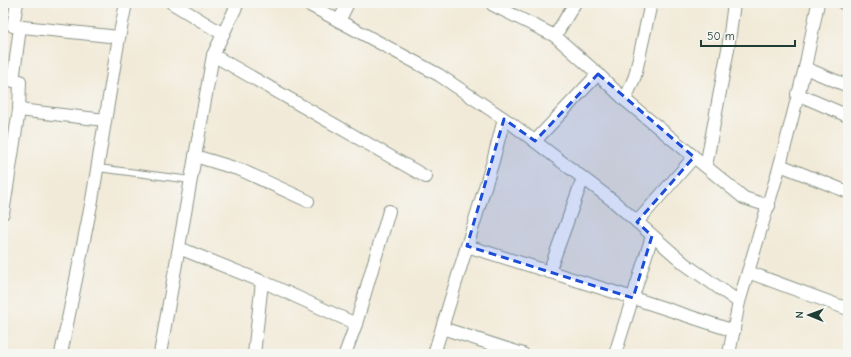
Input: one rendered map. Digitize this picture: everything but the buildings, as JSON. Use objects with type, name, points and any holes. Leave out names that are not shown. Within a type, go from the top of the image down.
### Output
[{"type":"street","points":[[3,213],[19,110],[20,81],[8,80],[12,26],[17,3]]},
{"type":"street","points":[[61,354],[98,168],[119,37],[126,3]]},
{"type":"street","points":[[172,3],[223,34]]},
{"type":"street","points":[[160,354],[213,55],[238,3]]},
{"type":"street","points":[[306,3],[440,75],[504,118],[612,200],[685,264],[739,302]]},
{"type":"street","points":[[339,21],[348,3]]},
{"type":"street","points":[[492,3],[493,5],[555,36],[625,100],[744,198],[769,206]]},
{"type":"street","points":[[555,36],[575,3]]},
{"type":"street","points":[[625,100],[635,76],[652,3]]},
{"type":"street","points":[[706,166],[728,49],[734,3]]},
{"type":"street","points":[[729,354],[739,302],[769,206],[805,68],[818,3]]},
{"type":"street","points":[[843,3],[848,5]]},
{"type":"street","points":[[12,26],[119,37]]},
{"type":"street","points":[[213,55],[426,177]]},
{"type":"street","points":[[805,68],[848,86]]},
{"type":"street","points":[[534,141],[598,74]]},
{"type":"street","points":[[798,94],[848,116]]},
{"type":"street","points":[[19,110],[105,120]]},
{"type":"street","points":[[434,354],[493,161],[504,118]]},
{"type":"street","points":[[195,156],[241,170],[308,201]]},
{"type":"street","points":[[638,222],[694,157]]},
{"type":"street","points":[[780,165],[848,192]]},
{"type":"street","points":[[548,272],[583,178]]},
{"type":"street","points":[[345,354],[356,324],[389,211]]},
{"type":"street","points":[[615,354],[652,236]]},
{"type":"street","points":[[467,246],[734,331]]},
{"type":"street","points":[[179,248],[262,282],[356,324]]},
{"type":"street","points":[[748,272],[848,309]]},
{"type":"street","points":[[254,354],[262,282]]},
{"type":"street","points":[[442,328],[523,354]]},
{"type":"lane","points":[[98,168],[191,180]]},
{"type":"highlighted area","points":[[598,74],[694,157],[637,222],[652,236],[633,298],[467,246],[504,119],[535,141]]}]
